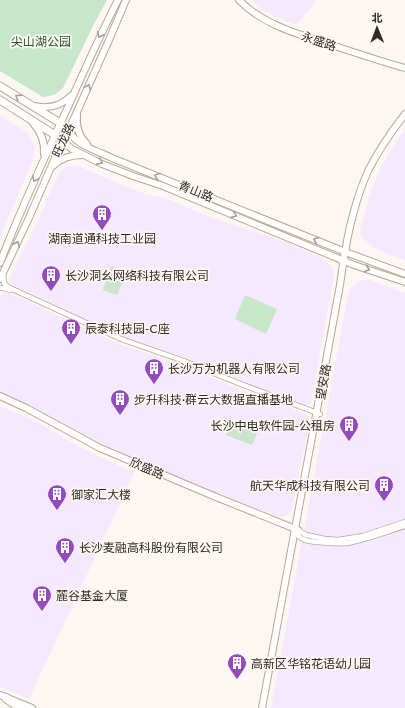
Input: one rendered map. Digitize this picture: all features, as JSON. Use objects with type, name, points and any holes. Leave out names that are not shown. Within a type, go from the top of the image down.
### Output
[{"type":"highway","points":[[3,697],[20,708]]},
{"type":"main road","name":"青山路","points":[[0,86],[60,123]]},
{"type":"main road","name":"青山路","points":[[0,100],[55,135]]},
{"type":"street","name":"旺龙路","points":[[0,263],[41,164],[118,0]]},
{"type":"street","name":"旺龙路","points":[[0,279],[28,220],[48,172],[78,110],[126,0]]},
{"type":"street","name":"永盛路","points":[[239,0],[253,13],[270,23],[290,31],[405,68]]},
{"type":"street","name":"永盛路","points":[[243,0],[255,11],[271,20],[291,28],[405,65]]},
{"type":"street","points":[[31,105],[46,108],[52,107],[66,101],[75,92]]},
{"type":"street","points":[[78,110],[76,122],[80,137],[96,151]]},
{"type":"street","name":"望安路","points":[[347,252],[354,212],[368,172],[378,152],[405,114]]},
{"type":"street","points":[[26,116],[38,128],[42,135],[44,156],[41,164]]},
{"type":"street","name":"望安路","points":[[264,708],[343,286],[347,252],[361,199],[371,174],[381,154],[405,119]]},
{"type":"street","name":"青山路","points":[[60,123],[81,144],[96,151],[405,274]]},
{"type":"street","name":"青山路","points":[[55,135],[72,149],[133,176],[164,186],[345,261],[405,282]]},
{"type":"street","points":[[48,172],[57,162],[64,158],[76,155],[87,156]]},
{"type":"street","points":[[4,271],[4,283],[8,287],[121,340],[184,360],[318,415]]},
{"type":"street","points":[[0,288],[7,289],[120,342],[184,362],[237,385],[318,415]]},
{"type":"street","name":"欣盛路","points":[[0,396],[31,410],[100,448],[296,531]]},
{"type":"street","name":"欣盛路","points":[[0,400],[25,411],[99,450],[215,500],[296,531]]},
{"type":"street","points":[[296,531],[324,539],[338,540],[363,536],[405,522]]},
{"type":"street","points":[[296,531],[300,538],[305,540],[324,543],[347,543],[405,526]]},
{"type":"street","points":[[3,697],[32,708]]},
{"type":"shaded area","points":[[252,0],[317,0],[296,25],[265,11]]},
{"type":"shaded area","points":[[0,115],[28,133],[35,148],[28,172],[0,237]]},
{"type":"shaded area","points":[[405,129],[405,261],[374,248],[362,237],[360,231],[371,192],[381,166]]},
{"type":"shaded area","points":[[74,165],[146,194],[165,198],[215,219],[286,242],[327,261],[333,270],[334,276],[310,404],[304,405],[187,358],[122,337],[10,283],[10,277],[36,225],[60,171]]},
{"type":"shaded area","points":[[370,280],[405,293],[405,708],[271,708],[349,290],[357,282]]},
{"type":"shaded area","points":[[3,291],[6,291],[119,344],[182,365],[236,388],[307,415],[309,418],[309,423],[290,513],[286,516],[279,517],[191,483],[92,439],[27,404],[0,392],[0,298]]},
{"type":"shaded area","points":[[0,406],[33,420],[80,447],[134,473],[29,699],[0,687]]},
{"type":"green space","name":"尖山湖公园","points":[[0,0],[107,0],[63,88],[56,93],[43,97],[0,71]]},
{"type":"green space","points":[[111,266],[126,273],[117,295],[103,290]]},
{"type":"green space","points":[[245,295],[277,309],[266,334],[235,319]]},
{"type":"green space","points":[[232,420],[258,431],[252,445],[226,435]]},
{"type":"place","name":"湖南道通科技工业园","points":[[102,231]]},
{"type":"place","name":"长沙洞幺网络科技有限公司","points":[[51,292]]},
{"type":"place","name":"辰泰科技园-C座","points":[[71,345]]},
{"type":"place","name":"长沙万为机器人有限公司","points":[[154,385]]},
{"type":"place","name":"步升科技·群云大数据直播基地","points":[[120,416]]},
{"type":"place","name":"长沙中电软件园-公租房","points":[[349,442]]},
{"type":"place","name":"航天华成科技有限公司","points":[[384,502]]},
{"type":"place","name":"御家汇大楼","points":[[57,511]]},
{"type":"place","name":"长沙麦融高科股份有限公司","points":[[65,564]]},
{"type":"place","name":"麓谷基金大厦","points":[[42,612]]},
{"type":"place","name":"高新区华铭花语幼儿园","points":[[237,680]]}]
